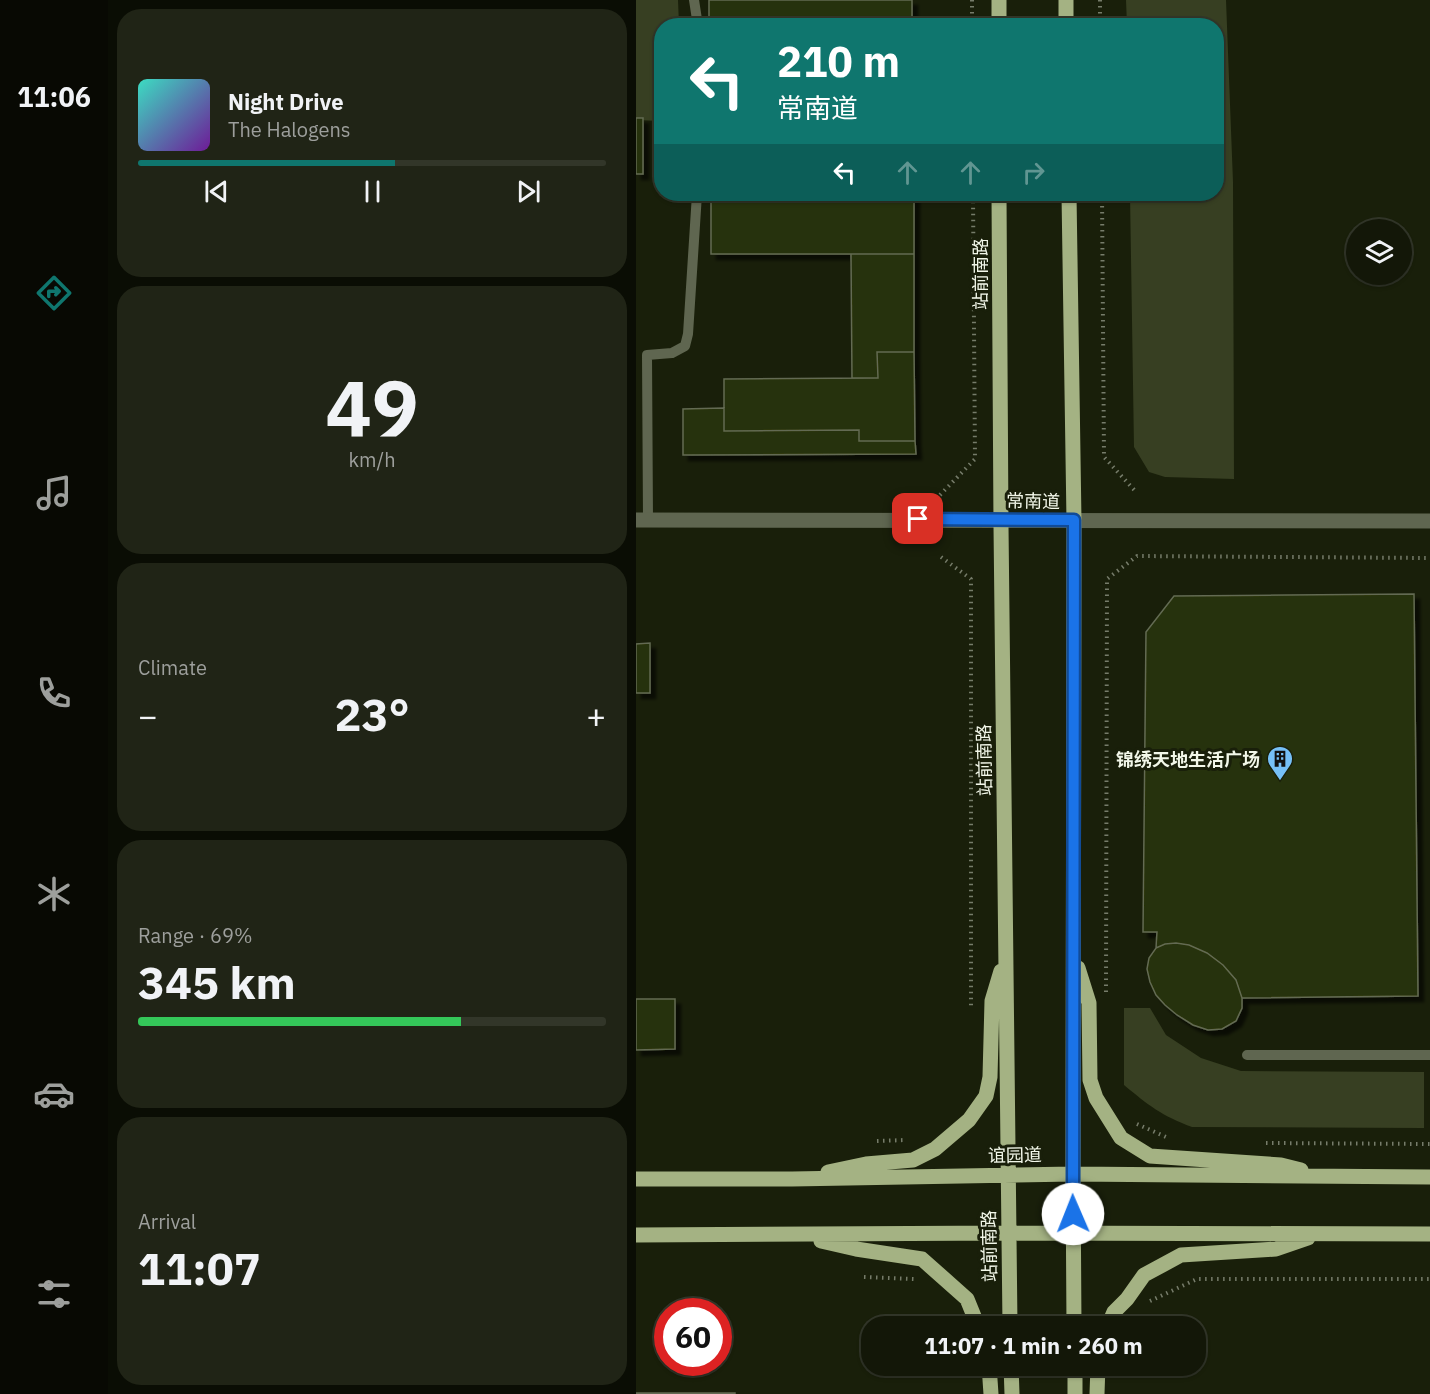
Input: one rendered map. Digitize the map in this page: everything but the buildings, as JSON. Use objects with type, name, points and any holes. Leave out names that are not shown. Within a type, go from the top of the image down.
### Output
[{"type":"main road","points":[[999,0],[999,18]]},
{"type":"main road","points":[[1066,0],[1066,18]]},
{"type":"main road","name":"站前南路","points":[[999,201],[1010,1316]]},
{"type":"main road","points":[[1069,201],[1074,520],[1072,1174],[1074,1316]]},
{"type":"main road","points":[[792,1179],[866,1164],[913,1160],[935,1149],[969,1120],[986,1096],[990,1077],[992,1001],[1006,953]]},
{"type":"main road","points":[[1073,954],[1089,1003],[1090,1080],[1096,1098],[1121,1138],[1150,1156],[1281,1165],[1322,1176]]},
{"type":"main road","name":"谊园道","points":[[636,1179],[792,1179],[1008,1174],[1430,1177]]},
{"type":"main road","points":[[792,1234],[856,1249],[922,1259],[967,1299],[974,1316]]},
{"type":"main road","points":[[1112,1316],[1144,1275],[1181,1255],[1276,1249],[1319,1234]]},
{"type":"main road","points":[[636,1235],[1430,1234]]},
{"type":"main road","points":[[990,1376],[991,1394]]},
{"type":"main road","points":[[1011,1376],[1011,1394]]},
{"type":"main road","points":[[1075,1376],[1075,1394]]},
{"type":"main road","points":[[1097,1394],[1098,1376]]},
{"type":"street","name":"常南道","points":[[642,520],[1430,521]]},
{"type":"lane","points":[[694,0],[697,18]]},
{"type":"lane","points":[[642,520],[642,355],[672,353],[685,346],[688,334],[697,201]]},
{"type":"lane","points":[[1247,1055],[1430,1054]]},
{"type":"path","points":[[972,0],[972,18]]},
{"type":"path","points":[[1100,0],[1100,18]]},
{"type":"path","points":[[940,495],[975,459],[973,201]]},
{"type":"path","points":[[1102,201],[1104,457],[1137,493]]},
{"type":"path","points":[[1106,996],[1107,579],[1137,556],[1430,558]]},
{"type":"path","points":[[941,557],[971,579],[971,1008]]},
{"type":"path","points":[[1132,1118],[1138,1125],[1168,1138]]},
{"type":"path","points":[[877,1141],[908,1140]]},
{"type":"path","points":[[1266,1143],[1430,1144]]},
{"type":"path","points":[[864,1277],[914,1279],[922,1284]]},
{"type":"path","points":[[1146,1306],[1152,1299],[1197,1279],[1430,1279]]},
{"type":"green space","points":[[636,0],[678,0],[679,18],[654,18],[654,121],[636,120]]},
{"type":"green space","points":[[1126,0],[1226,0],[1233,182],[1234,479],[1165,477],[1149,472],[1134,447],[1130,201],[1224,201],[1224,18],[1127,18]]},
{"type":"green space","points":[[1124,1008],[1150,1008],[1166,1035],[1201,1058],[1241,1071],[1424,1072],[1424,1128],[1192,1127],[1181,1123],[1156,1109],[1124,1085]]},
{"type":"place","name":"锦绣天地生活广场","points":[[1280,782]]},
{"type":"route","points":[[918,519],[1074,520],[1073,1214]]}]
